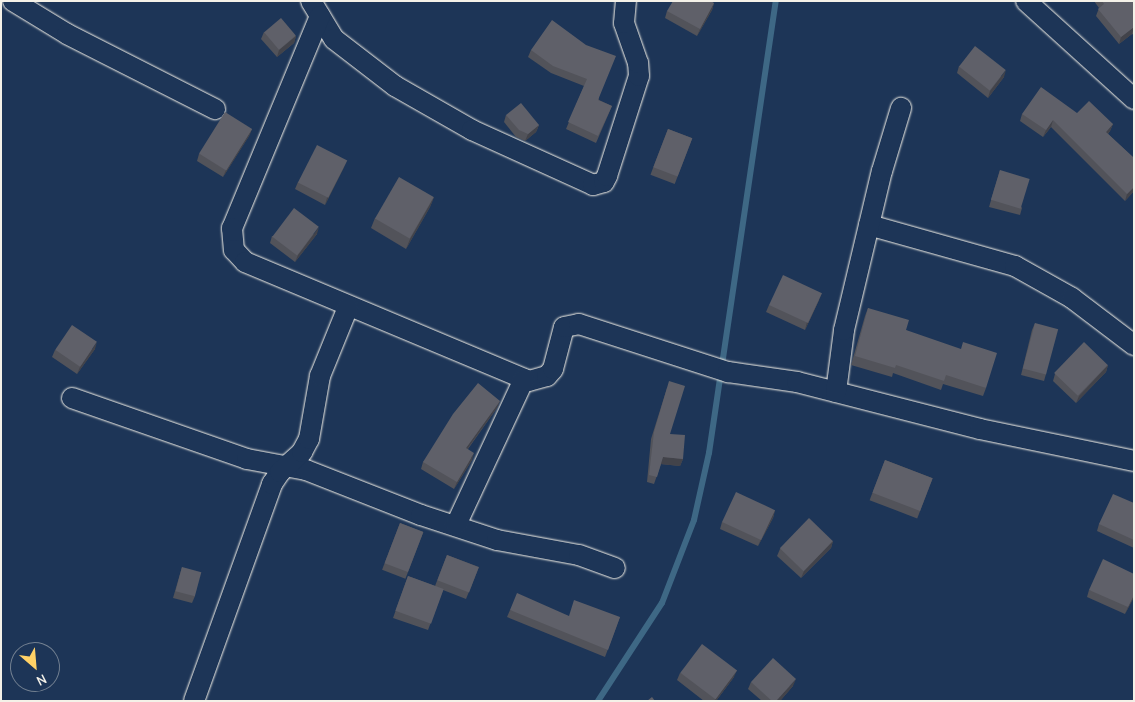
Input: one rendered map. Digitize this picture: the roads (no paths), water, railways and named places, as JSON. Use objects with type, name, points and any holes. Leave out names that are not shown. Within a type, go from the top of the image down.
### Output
[{"type":"street","points":[[13,1],[67,34],[215,110]]},
{"type":"street","points":[[315,9],[334,39],[347,51],[419,101],[528,158],[599,185],[607,176],[639,76],[638,63],[624,23],[626,1]]},
{"type":"street","points":[[1026,1],[1134,99]]},
{"type":"street","points":[[315,9],[236,219],[231,239],[234,250],[245,262],[348,307],[524,379],[539,380],[553,369],[561,334],[571,323],[631,339],[721,370],[797,382],[980,429],[1134,461]]},
{"type":"street","points":[[836,392],[844,330],[869,225],[901,108]]},
{"type":"street","points":[[869,225],[1015,266],[1072,298],[1134,345]]},
{"type":"street","points":[[194,701],[272,484],[287,465],[302,452],[309,439],[320,376],[348,307]]},
{"type":"street","points":[[456,524],[524,379]]},
{"type":"street","points":[[72,398],[247,459],[306,470],[421,516],[456,524],[518,546],[579,555],[615,568]]},
{"type":"waterway","points":[[598,701],[662,603],[694,520],[709,453],[776,1]]}]
